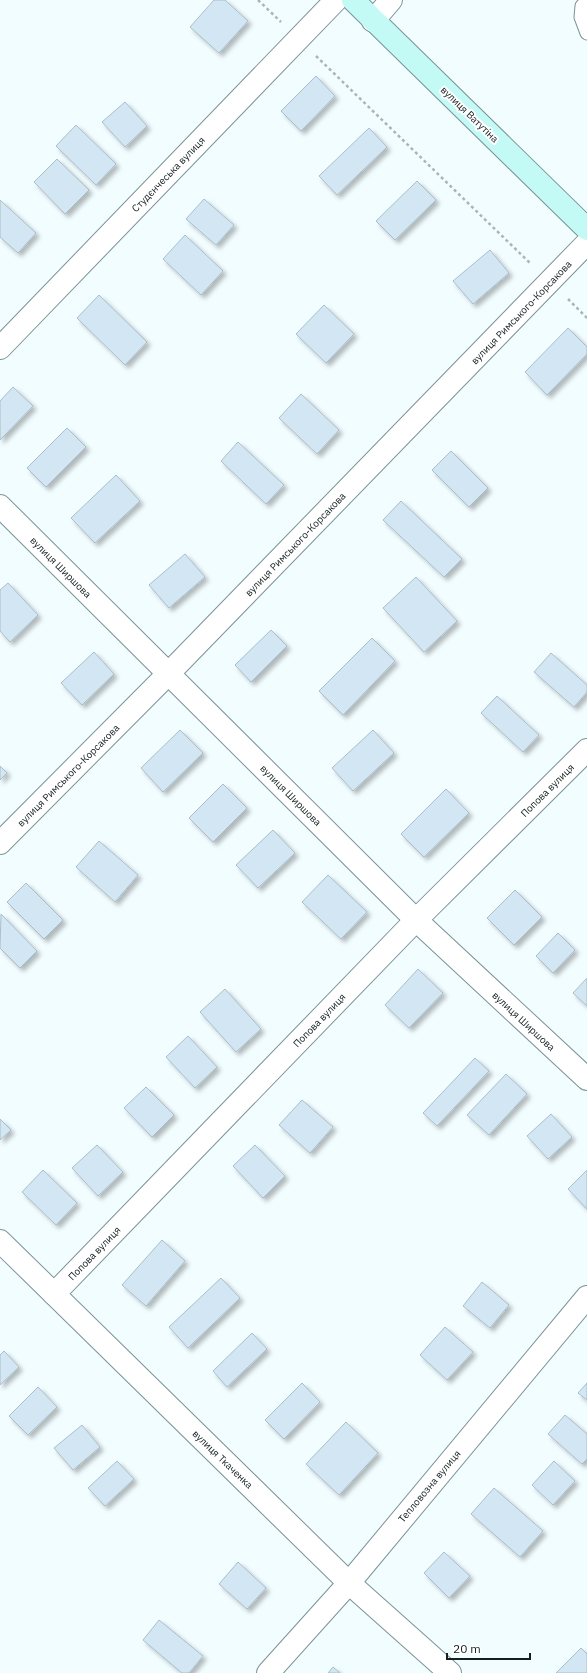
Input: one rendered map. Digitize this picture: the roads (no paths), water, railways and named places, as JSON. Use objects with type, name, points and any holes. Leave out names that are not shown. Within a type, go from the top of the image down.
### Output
[{"type":"street","name":"Студєнчеська вулиця","points":[[0,348],[336,0]]},
{"type":"street","name":"вулиця Ватутіна","points":[[353,0],[587,229]]},
{"type":"street","points":[[373,21],[392,0]]},
{"type":"street","name":"вулиця Римського-Корсакова","points":[[0,843],[169,673],[587,243]]},
{"type":"street","name":"вулиця Ширшова","points":[[0,506],[416,920],[587,1079]]},
{"type":"street","name":"Попова вулиця","points":[[54,1294],[416,920],[587,750]]},
{"type":"street","name":"вулиця Ткаченка","points":[[0,1241],[349,1583],[450,1673]]},
{"type":"street","name":"Тепловозна вулиця","points":[[268,1673],[349,1583],[587,1297]]},
{"type":"lane","points":[[587,1],[582,6],[581,17],[587,33]]}]
